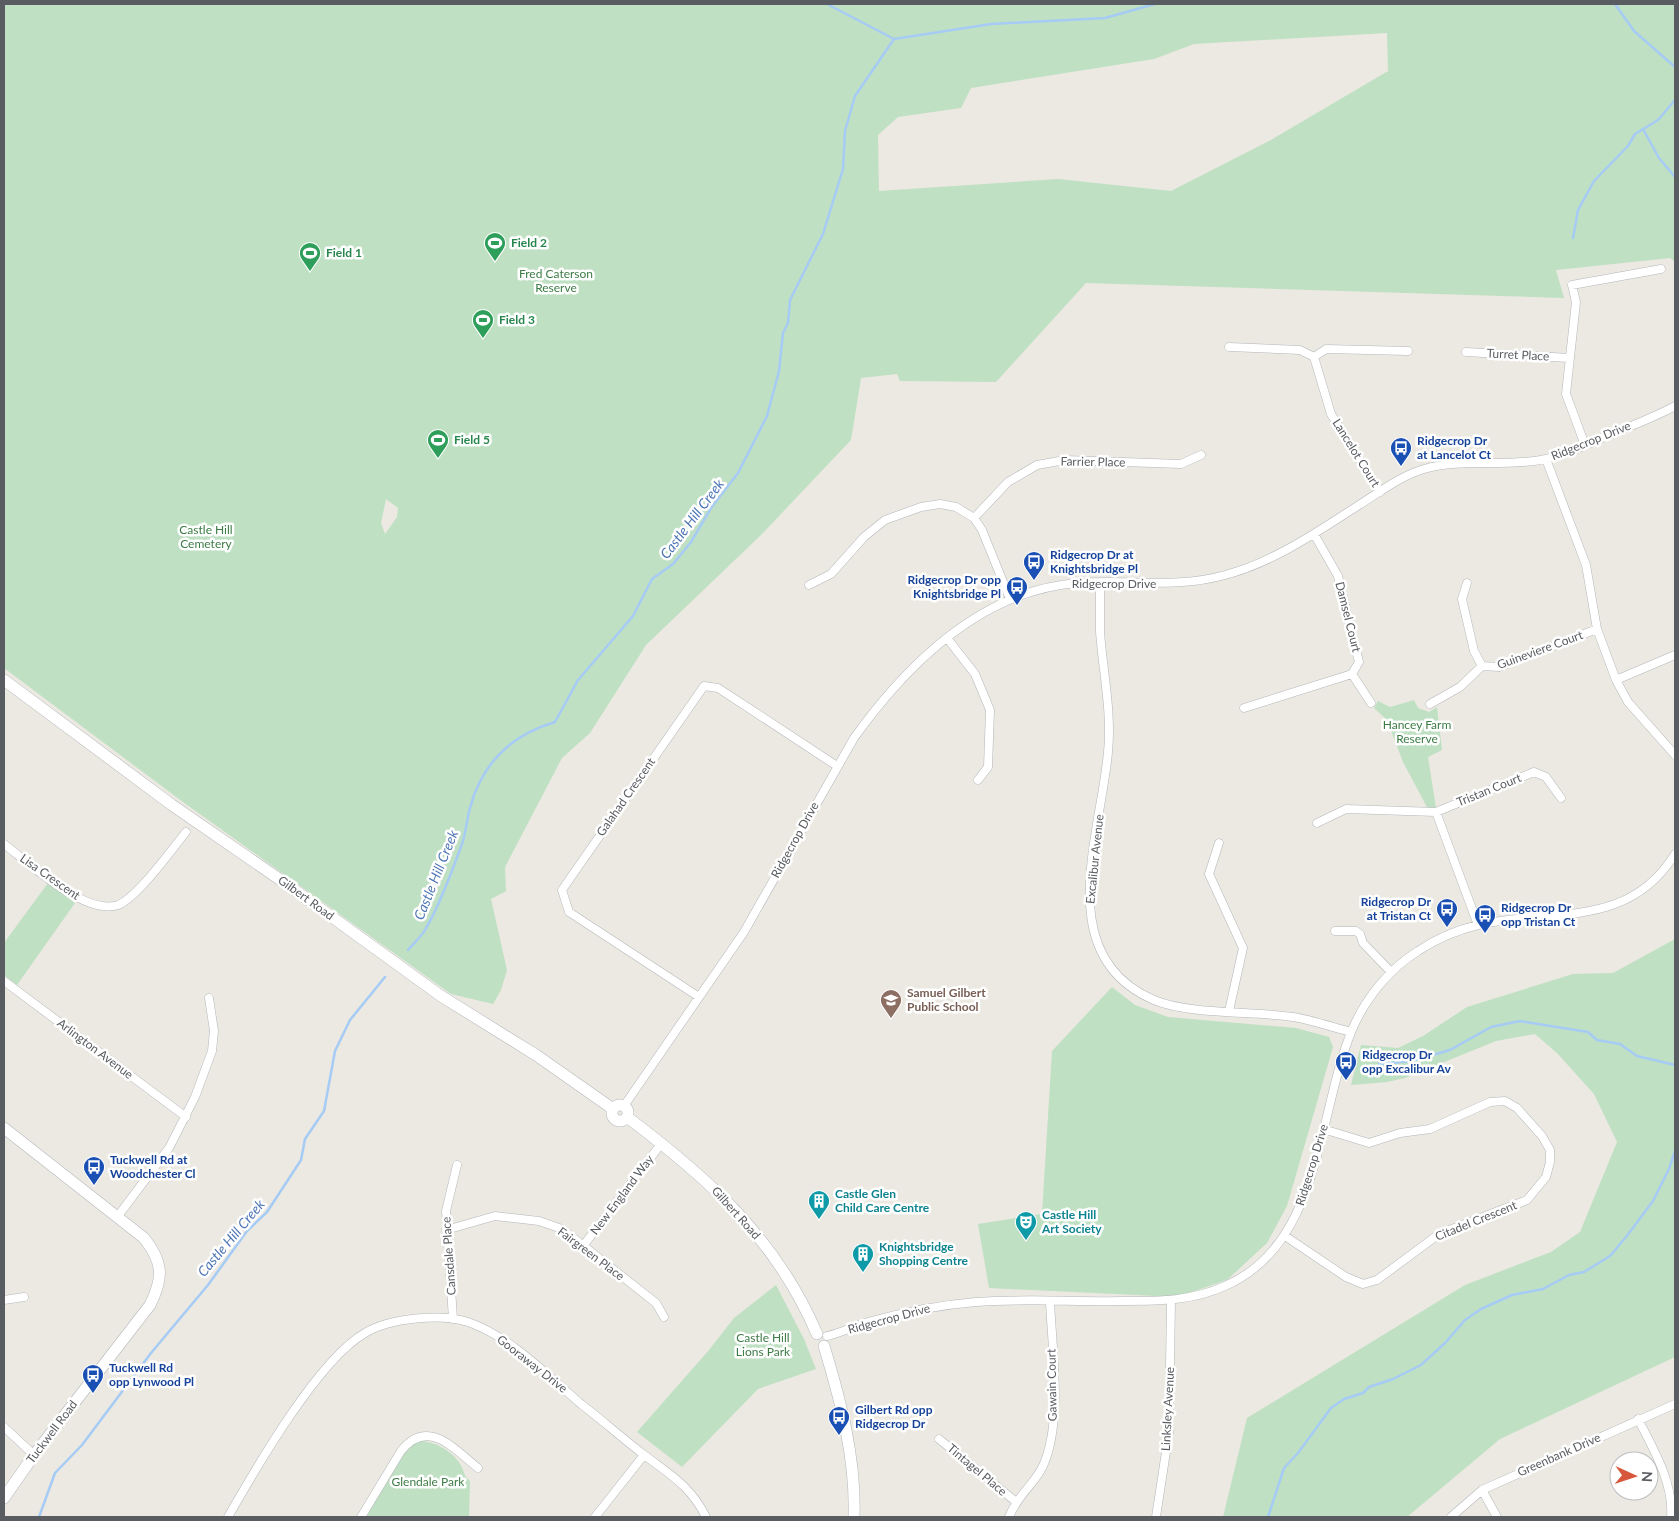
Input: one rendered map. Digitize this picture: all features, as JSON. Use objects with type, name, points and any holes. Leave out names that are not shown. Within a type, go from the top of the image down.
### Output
[{"type":"main road","name":"Gilbert Road","points":[[4,680],[172,805],[285,883],[441,996],[621,1111],[692,1168],[742,1216],[773,1256],[823,1339],[847,1433],[852,1470],[854,1517]]},
{"type":"main road","name":"Tuckwell Road","points":[[4,1128],[144,1238],[153,1249],[159,1262],[160,1274],[157,1290],[150,1305],[34,1454],[4,1498]]},
{"type":"street","points":[[1585,445],[1566,394],[1576,302],[1572,285],[1661,269]]},
{"type":"street","points":[[1229,347],[1300,350],[1314,357],[1326,349],[1408,351]]},
{"type":"street","name":"Turret Place","points":[[1466,352],[1569,358]]},
{"type":"street","name":"Lancelot Court","points":[[1314,357],[1331,414],[1380,492]]},
{"type":"street","name":"Ridgecrop Drive","points":[[621,1111],[750,922],[836,766],[854,738],[887,694],[917,664],[947,638],[978,616],[1010,599],[1057,586],[1100,583],[1168,584],[1216,578],[1242,571],[1269,559],[1314,534],[1398,480],[1432,467],[1450,464],[1546,460],[1675,406]]},
{"type":"street","name":"Farrier Place","points":[[974,518],[1008,482],[1036,466],[1065,460],[1181,464],[1201,455]]},
{"type":"street","points":[[1546,460],[1586,566],[1597,629],[1616,680],[1628,702],[1675,755]]},
{"type":"street","points":[[809,586],[831,574],[864,537],[885,520],[920,507],[940,504],[956,507],[974,518],[982,530],[1010,599]]},
{"type":"street","name":"Damsel Court","points":[[1314,534],[1338,576],[1359,662],[1352,674]]},
{"type":"street","name":"Excalibur Avenue","points":[[1100,583],[1100,632],[1109,709],[1108,752],[1089,898],[1092,930],[1102,953],[1116,972],[1133,987],[1153,1000],[1173,1007],[1293,1017],[1351,1032]]},
{"type":"street","name":"Guineviere Court","points":[[1467,583],[1462,599],[1474,651],[1482,666]]},
{"type":"street","name":"Guineviere Court","points":[[1430,704],[1460,687],[1482,666],[1499,667],[1597,629]]},
{"type":"street","points":[[947,638],[976,674],[990,710],[988,767],[978,780]]},
{"type":"street","points":[[1616,680],[1675,655]]},
{"type":"street","points":[[1244,708],[1352,674],[1371,703]]},
{"type":"street","name":"Galahad Crescent","points":[[699,997],[569,912],[562,890],[704,686],[718,688],[836,766]]},
{"type":"street","name":"Tristan Court","points":[[1317,823],[1346,809],[1436,812],[1534,772],[1546,777],[1561,798]]},
{"type":"street","points":[[1436,812],[1478,925]]},
{"type":"street","name":"Lisa Crescent","points":[[4,844],[80,899],[99,905],[118,905],[135,893],[186,832]]},
{"type":"street","points":[[1219,843],[1209,874],[1243,948],[1229,1011]]},
{"type":"street","name":"Ridgecrop Drive","points":[[823,1339],[902,1313],[939,1306],[980,1302],[1171,1301],[1189,1299],[1228,1286],[1268,1257],[1285,1236],[1302,1204],[1351,1032],[1376,989],[1391,972],[1416,952],[1442,937],[1478,925],[1600,910],[1626,899],[1652,882],[1675,854]]},
{"type":"street","points":[[1335,931],[1356,931],[1360,934],[1363,943],[1391,972]]},
{"type":"street","name":"Arlington Avenue","points":[[4,981],[186,1117]]},
{"type":"street","points":[[118,1216],[169,1148],[186,1117],[212,1051],[214,1031],[209,998]]},
{"type":"street","name":"Citadel Crescent","points":[[1285,1236],[1346,1277],[1364,1284],[1377,1280],[1439,1234],[1527,1200],[1546,1177],[1550,1162],[1550,1150],[1542,1136],[1517,1108],[1505,1101],[1490,1102],[1430,1129],[1400,1133],[1369,1143],[1323,1129]]},
{"type":"street","name":"New England Way","points":[[583,1246],[661,1144]]},
{"type":"street","name":"Cansdale Place","points":[[452,1319],[446,1211],[457,1165]]},
{"type":"street","name":"Fairgreen Place","points":[[446,1230],[495,1216],[539,1221],[562,1229],[656,1304],[664,1317]]},
{"type":"street","points":[[4,1300],[24,1297]]},
{"type":"street","name":"Gawain Court","points":[[1009,1517],[1015,1502],[1043,1466],[1055,1421],[1050,1301]]},
{"type":"street","name":"Linksley Avenue","points":[[1156,1517],[1169,1432],[1171,1301]]},
{"type":"street","name":"Gooraway Drive","points":[[228,1517],[302,1402],[333,1360],[365,1332],[424,1317],[468,1322],[507,1342],[644,1455],[677,1478],[696,1498],[706,1517]]},
{"type":"street","name":"Greenbank Drive","points":[[1451,1517],[1482,1490],[1675,1404]]},
{"type":"street","points":[[1638,1419],[1655,1452],[1661,1469],[1672,1504],[1672,1517]]},
{"type":"street","points":[[4,1426],[34,1454]]},
{"type":"street","points":[[361,1517],[401,1451],[408,1442],[418,1436],[430,1436],[442,1440],[478,1468]]},
{"type":"street","name":"Tintagel Place","points":[[939,1439],[1015,1502]]},
{"type":"street","points":[[595,1517],[644,1455]]},
{"type":"street","points":[[1482,1490],[1496,1517]]},
{"type":"green space","points":[[4,4],[1675,4],[1675,262],[1670,258],[1556,270],[1564,298],[1086,283],[996,382],[900,381],[897,374],[861,378],[851,440],[761,535],[646,645],[590,733],[562,758],[505,867],[506,891],[491,899],[507,970],[501,990],[493,1004],[451,994],[183,802],[4,668]],"holes":[[[1387,33],[1388,71],[1269,141],[1171,191],[1058,179],[879,191],[878,135],[898,117],[961,108],[971,88],[1154,59],[1194,44]],[[386,499],[398,508],[397,517],[385,534],[381,523]]]},
{"type":"green space","name":"Hancey Farm Reserve","points":[[1414,700],[1418,708],[1429,712],[1437,707],[1442,750],[1428,757],[1436,808],[1428,809],[1403,762],[1387,720],[1374,708],[1378,701],[1390,707]]},
{"type":"green space","points":[[48,883],[75,903],[17,985],[4,975],[4,943]]},
{"type":"green space","points":[[1675,939],[1675,1357],[1500,1439],[1407,1517],[1223,1517],[1247,1418],[1465,1285],[1551,1252],[1580,1232],[1617,1142],[1594,1094],[1557,1053],[1535,1034],[1496,1041],[1405,1078],[1387,1082],[1351,1085],[1361,1045],[1398,1048],[1423,1036],[1467,1007],[1573,974],[1613,973]]},
{"type":"green space","points":[[1112,987],[1135,1005],[1168,1017],[1296,1028],[1329,1037],[1333,1047],[1287,1206],[1267,1243],[1227,1280],[1177,1297],[989,1288],[978,1224],[1042,1214],[1052,1051]]},
{"type":"green space","name":"Castle Hill Lions Park","points":[[776,1285],[804,1339],[816,1369],[758,1389],[682,1467],[637,1432],[709,1350],[734,1318]]},
{"type":"green space","name":"Glendale Park","points":[[419,1441],[425,1441],[442,1448],[457,1459],[470,1481],[469,1517],[366,1517],[382,1486],[396,1465],[403,1455]]},
{"type":"waterway","points":[[827,4],[894,39],[991,24],[1105,18],[1155,4]]},
{"type":"waterway","points":[[1615,4],[1634,31],[1675,67]]},
{"type":"waterway","name":"Castle Hill Creek","points":[[408,950],[431,920],[451,875],[463,841],[475,792],[482,777],[491,764],[512,743],[539,728],[555,722],[578,680],[633,616],[652,579],[673,564],[691,542],[711,508],[738,473],[767,416],[779,371],[783,333],[788,323],[790,300],[823,234],[843,169],[845,131],[855,96],[894,39]]},
{"type":"waterway","points":[[1573,238],[1578,210],[1594,181],[1628,146],[1635,134],[1658,120],[1675,100]]},
{"type":"waterway","points":[[1643,129],[1659,158],[1675,177]]},
{"type":"waterway","name":"Castle Hill Creek","points":[[39,1517],[55,1473],[82,1445],[151,1353],[208,1285],[247,1231],[267,1212],[301,1160],[305,1139],[324,1111],[335,1051],[350,1020],[385,977]]},
{"type":"waterway","points":[[1379,1064],[1411,1061],[1450,1050],[1491,1027],[1520,1021],[1588,1032],[1597,1040],[1620,1044],[1637,1056],[1675,1065]]},
{"type":"waterway","points":[[1268,1517],[1284,1468],[1298,1453],[1331,1408],[1344,1399],[1363,1393],[1369,1387],[1393,1379],[1421,1365],[1445,1343],[1465,1320],[1481,1309],[1512,1295],[1543,1289],[1569,1275],[1584,1272],[1610,1256],[1653,1201],[1669,1169],[1675,1151]]},
{"type":"place","name":"Field 2","points":[[495,262]]},
{"type":"place","name":"Field 1","points":[[310,272]]},
{"type":"place","name":"Field 3","points":[[483,339]]},
{"type":"place","name":"Field 5","points":[[438,459]]},
{"type":"place","name":"Ridgecrop Dr at Lancelot Ct","points":[[1401,467]]},
{"type":"place","name":"Ridgecrop Dr at Knightsbridge Pl","points":[[1034,581]]},
{"type":"place","name":"Ridgecrop Dr opp Knightsbridge Pl","points":[[1017,606]]},
{"type":"place","name":"Ridgecrop Dr at Tristan Ct","points":[[1447,928]]},
{"type":"place","name":"Ridgecrop Dr opp Tristan Ct","points":[[1485,934]]},
{"type":"place","name":"Samuel Gilbert Public School","points":[[891,1019]]},
{"type":"place","name":"Ridgecrop Dr opp Excalibur Av","points":[[1346,1081]]},
{"type":"place","name":"Tuckwell Rd at Woodchester Cl","points":[[94,1186]]},
{"type":"place","name":"Castle Glen Child Care Centre","points":[[819,1220]]},
{"type":"place","name":"Castle Hill Art Society","points":[[1026,1241]]},
{"type":"place","name":"Knightsbridge Shopping Centre","points":[[863,1273]]},
{"type":"place","name":"Tuckwell Rd opp Lynwood Pl","points":[[93,1394]]},
{"type":"place","name":"Gilbert Rd opp Ridgecrop Dr","points":[[839,1436]]},
{"type":"park label","name":"Fred Caterson Reserve","points":[[556,281]]},
{"type":"park label","name":"Castle Hill Cemetery","points":[[206,537]]}]
